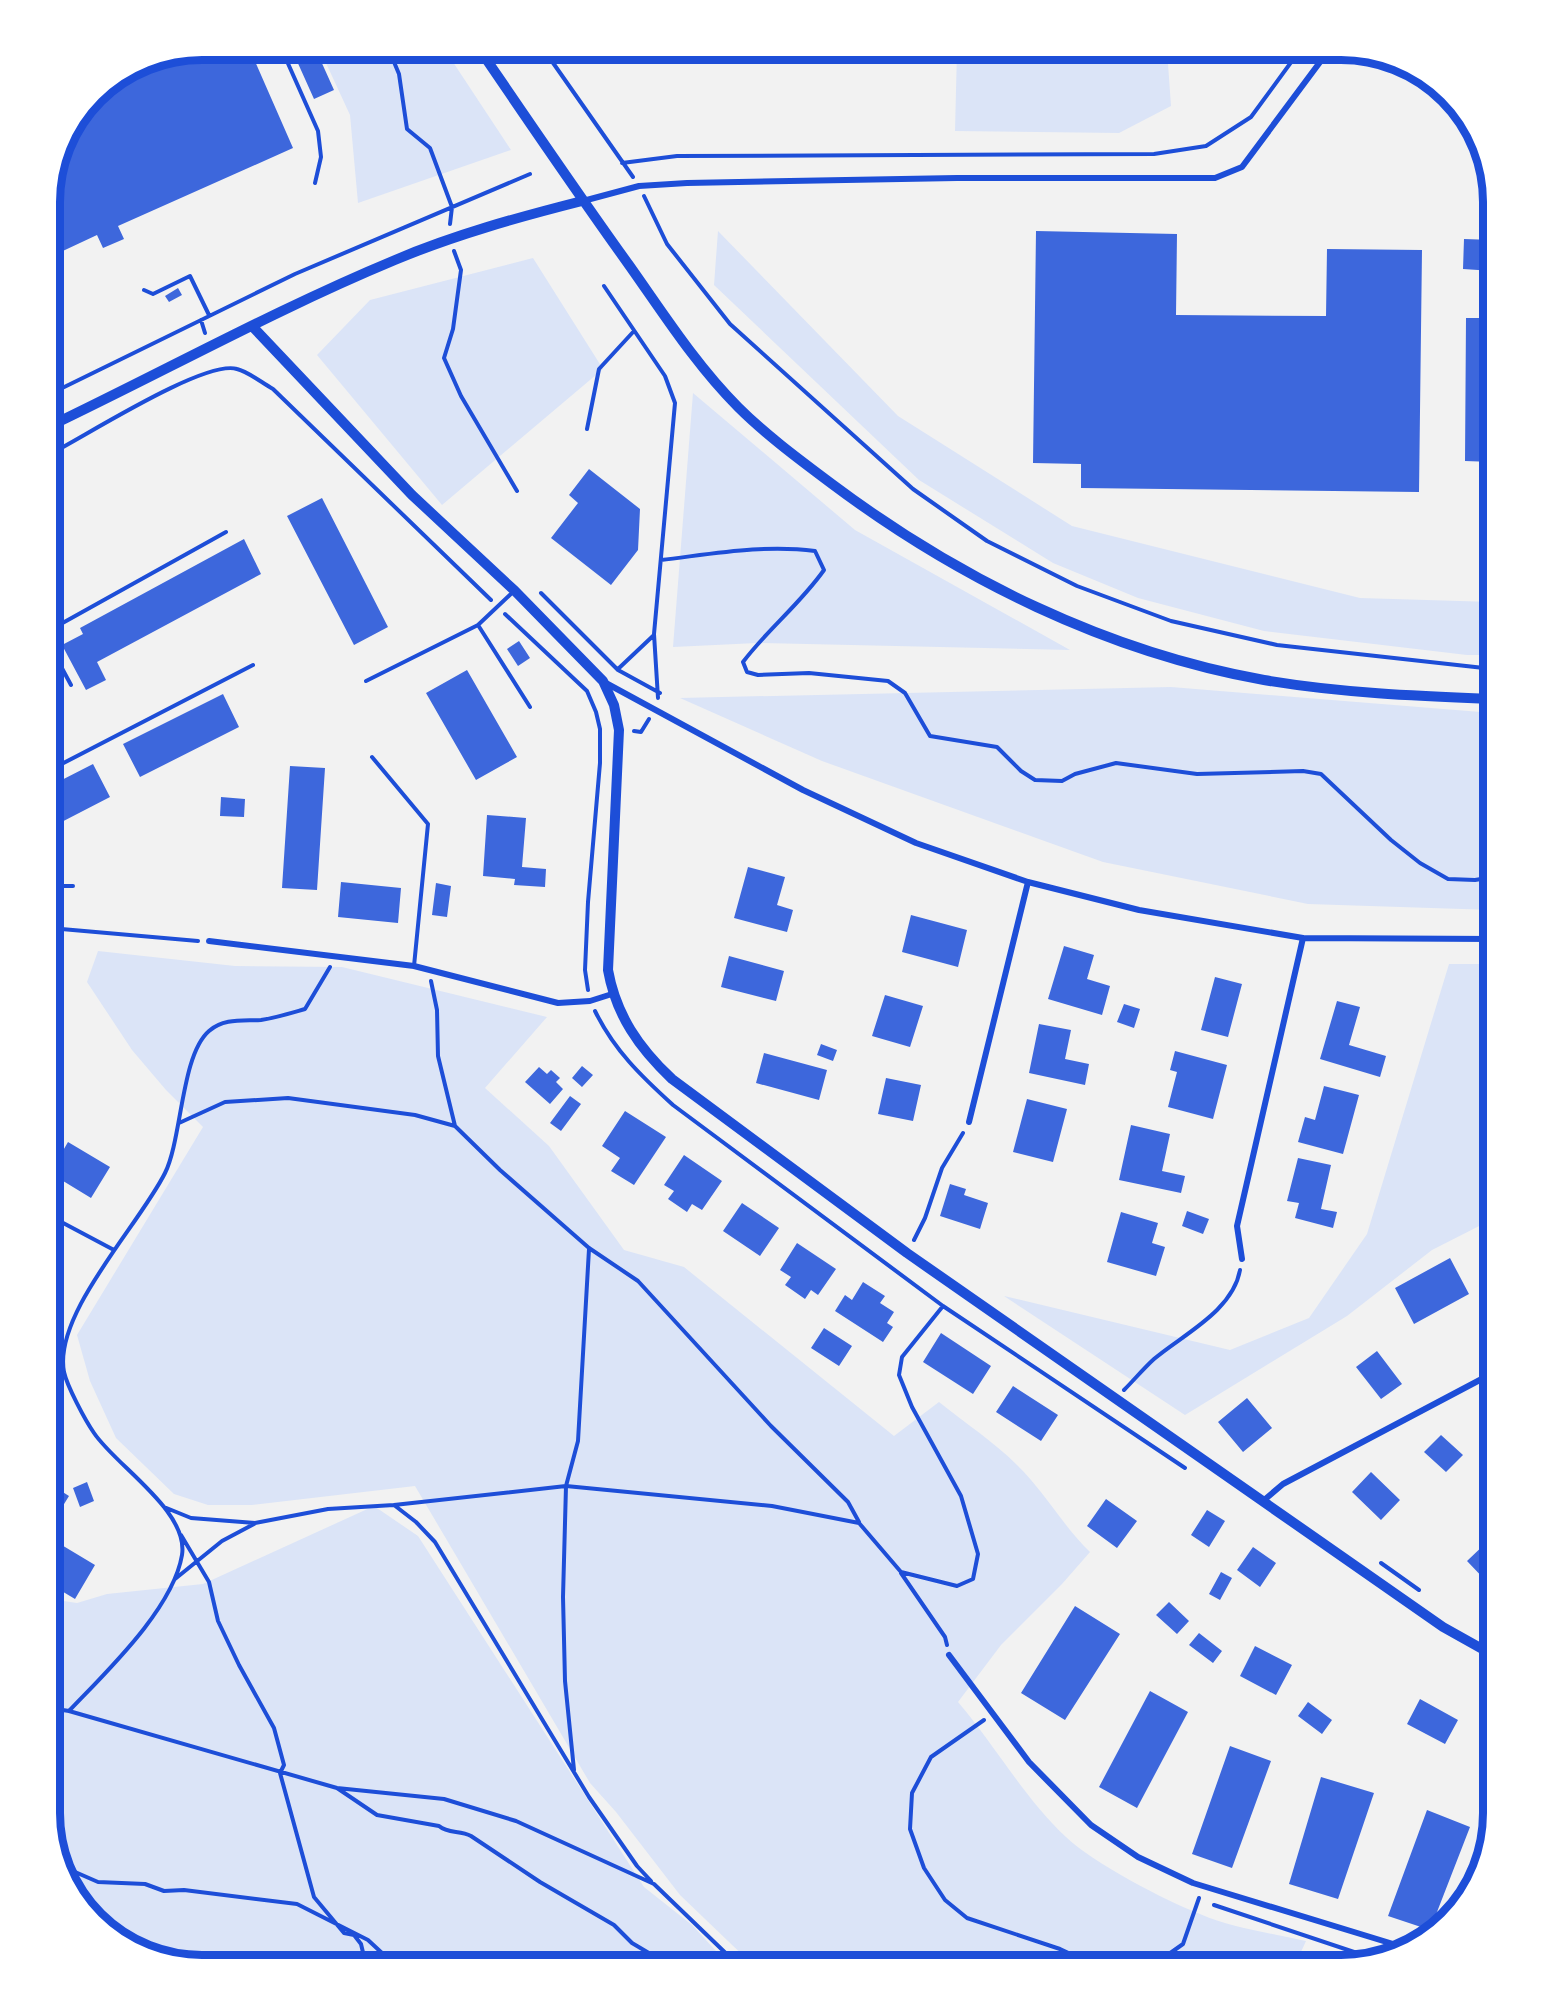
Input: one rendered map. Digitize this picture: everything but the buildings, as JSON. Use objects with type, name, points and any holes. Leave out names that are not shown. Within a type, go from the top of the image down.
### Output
[{"type":"street","points":[[487,60],[582,201],[672,328],[738,407],[808,466],[883,522],[979,579],[1079,626],[1169,657],[1252,677],[1363,693],[1483,698]]},
{"type":"street","points":[[60,421],[252,326],[395,259],[449,240],[639,186],[957,178],[1215,178],[1242,167],[1322,60]]},
{"type":"street","points":[[252,326],[412,495],[515,591],[603,681],[803,790],[916,843],[1028,882],[1150,912],[1303,938],[1483,939]]},
{"type":"street","points":[[603,681],[614,705],[619,730],[608,970],[612,994],[628,1027],[647,1056],[672,1079],[907,1253],[1443,1627],[1483,1649]]},
{"type":"street","points":[[969,1122],[1028,882]]},
{"type":"street","points":[[1242,1259],[1238,1226],[1303,938]]},
{"type":"street","points":[[209,942],[335,959],[414,966],[558,1003],[590,1000],[612,994]]},
{"type":"street","points":[[1263,1501],[1282,1484],[1483,1379]]},
{"type":"street","points":[[949,1655],[1029,1762],[1091,1825],[1138,1857],[1193,1883],[1393,1944]]},
{"type":"lane","points":[[286,60],[318,131],[321,157],[315,183]]},
{"type":"lane","points":[[60,624],[226,532]]},
{"type":"lane","points":[[366,681],[478,625],[515,591]]},
{"type":"lane","points":[[478,625],[531,707]]},
{"type":"lane","points":[[60,665],[71,685]]},
{"type":"lane","points":[[372,757],[428,824],[414,966]]},
{"type":"lane","points":[[60,885],[73,886]]},
{"type":"path","points":[[393,60],[399,74],[407,129],[430,148],[452,207],[449,240],[461,270],[453,329],[444,358],[467,406],[517,491]]},
{"type":"path","points":[[551,60],[639,186],[667,244],[730,324],[913,489],[987,541],[1077,586],[1171,621],[1277,645],[1483,668]]},
{"type":"path","points":[[622,163],[677,156],[1154,154],[1206,147],[1251,117],[1293,60]]},
{"type":"path","points":[[60,389],[295,274],[530,174]]},
{"type":"path","points":[[144,290],[153,294],[190,276],[209,315]]},
{"type":"path","points":[[600,729],[641,732],[654,710],[660,693],[654,634],[675,403],[665,376],[604,286]]},
{"type":"path","points":[[587,429],[599,369],[634,331]]},
{"type":"path","points":[[60,449],[186,381],[219,368],[236,368],[273,389],[587,691],[600,729],[585,970],[590,1000],[609,1040],[636,1071],[673,1105],[895,1272],[1195,1475]]},
{"type":"path","points":[[661,560],[722,552],[793,548],[815,551],[824,570],[808,593],[757,643],[743,662],[747,672],[758,675],[809,674],[888,681],[905,693],[930,736],[997,747],[1021,771],[1035,780],[1062,781],[1075,774],[1116,763],[1197,774],[1303,771],[1321,774],[1391,840],[1420,863],[1448,879],[1483,879]]},
{"type":"path","points":[[587,691],[623,666],[654,634]]},
{"type":"path","points":[[60,765],[253,665]]},
{"type":"path","points":[[60,929],[209,942]]},
{"type":"path","points":[[335,959],[305,1009],[262,1020],[229,1021],[209,1031],[196,1049],[165,1173],[114,1250],[71,1325],[63,1347],[64,1373],[94,1434],[164,1507],[208,1582],[218,1621],[274,1728],[284,1765],[280,1773],[314,1897],[344,1933],[354,1935],[361,1944],[364,1955]]},
{"type":"path","points":[[428,969],[437,1010],[438,1056],[455,1126]]},
{"type":"path","points":[[178,1123],[225,1102],[288,1098],[415,1115],[455,1126],[500,1170],[589,1248],[638,1281],[771,1426],[848,1502],[860,1523],[901,1572],[945,1637]]},
{"type":"path","points":[[895,1272],[925,1218],[942,1168],[969,1122]]},
{"type":"path","points":[[60,1221],[114,1250]]},
{"type":"path","points":[[574,1772],[565,1681],[563,1597],[566,1486],[578,1441],[589,1248]]},
{"type":"path","points":[[1107,1415],[1116,1398],[1152,1361],[1225,1302],[1238,1281],[1242,1259]]},
{"type":"path","points":[[901,1572],[957,1586],[973,1579],[978,1554],[961,1496],[912,1407],[899,1375],[902,1357],[943,1306]]},
{"type":"path","points":[[164,1507],[191,1518],[255,1523],[328,1509],[394,1505],[566,1486],[772,1506],[860,1523]]},
{"type":"path","points":[[394,1505],[416,1522],[435,1542],[574,1772],[637,1866],[728,1955]]},
{"type":"path","points":[[174,1580],[222,1540],[255,1523]]},
{"type":"path","points":[[69,1711],[117,1662],[159,1606],[174,1580],[182,1553],[179,1531]]},
{"type":"path","points":[[60,1710],[337,1788],[444,1799],[516,1821],[654,1884]]},
{"type":"path","points":[[984,1720],[931,1757],[912,1793],[910,1829],[924,1868],[945,1900],[967,1918],[1073,1955]]},
{"type":"path","points":[[337,1788],[377,1815],[432,1824],[445,1831],[464,1832],[540,1882],[614,1925],[632,1943],[652,1955]]},
{"type":"path","points":[[73,1871],[98,1882],[145,1884],[164,1891],[184,1890],[297,1904],[335,1921],[368,1940],[386,1955]]},
{"type":"path","points":[[1167,1955],[1183,1944],[1199,1898]]},
{"type":"shaded area","points":[[325,60],[452,60],[511,150],[358,203],[350,115]]},
{"type":"shaded area","points":[[957,60],[1168,60],[1171,106],[1119,133],[955,131]]},
{"type":"shaded area","points":[[718,231],[898,416],[1072,526],[1360,598],[1483,602],[1483,655],[1264,631],[1138,598],[1053,563],[919,480],[714,285]]},
{"type":"shaded area","points":[[533,258],[603,369],[442,505],[317,355],[370,300]]},
{"type":"shaded area","points":[[693,393],[855,530],[1070,650],[757,643],[673,647]]},
{"type":"shaded area","points":[[1171,687],[1483,712],[1483,910],[1308,904],[1103,862],[822,761],[680,698]]},
{"type":"shaded area","points":[[98,951],[235,966],[342,967],[547,1017],[485,1088],[549,1146],[624,1250],[684,1267],[894,1436],[939,1402],[999,1448],[1021,1469],[1090,1552],[1062,1584],[1001,1645],[958,1702],[1037,1806],[1078,1847],[1130,1880],[1212,1919],[1238,1927],[1306,1941],[1300,1955],[743,1955],[680,1895],[616,1812],[590,1783],[415,1486],[252,1505],[208,1505],[174,1494],[116,1438],[90,1381],[77,1335],[203,1127],[166,1090],[132,1050],[87,982]]},
{"type":"shaded area","points":[[1449,964],[1483,964],[1483,1224],[1432,1250],[1347,1316],[1185,1415],[1004,1296],[1230,1350],[1309,1318],[1367,1234]]},
{"type":"shaded area","points":[[374,1506],[418,1536],[644,1887],[692,1925],[720,1955],[202,1955],[165,1950],[123,1931],[95,1907],[84,1892],[68,1858],[61,1831],[60,1600],[77,1603],[107,1594],[203,1584]]}]
